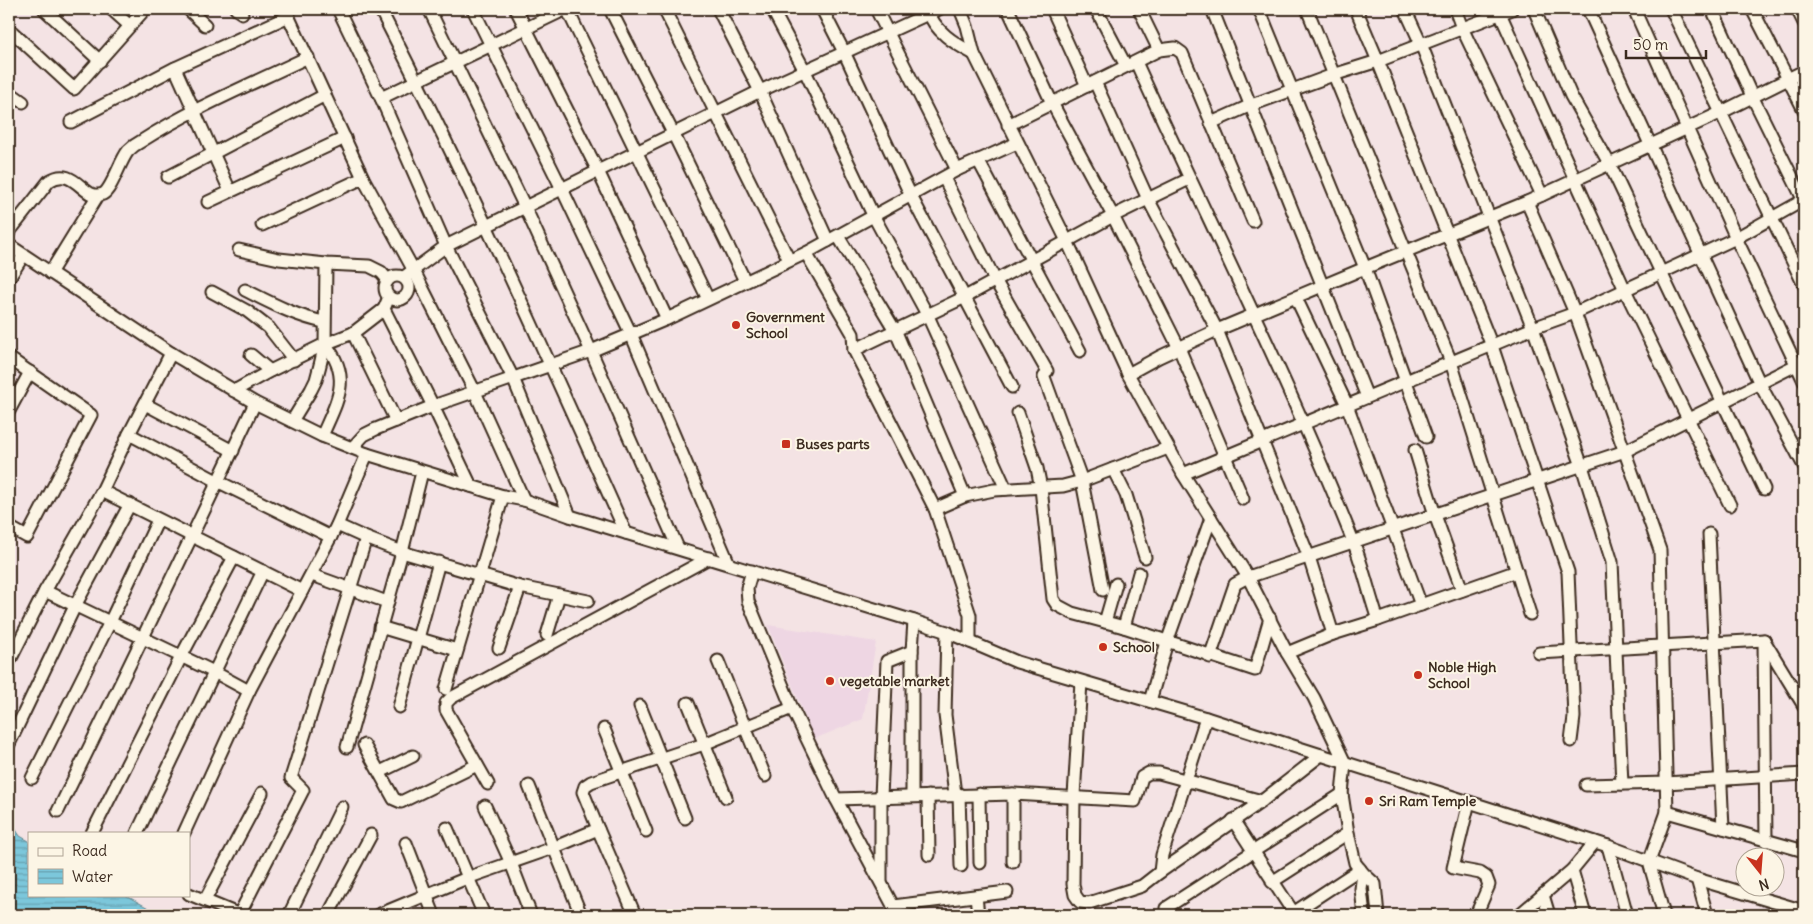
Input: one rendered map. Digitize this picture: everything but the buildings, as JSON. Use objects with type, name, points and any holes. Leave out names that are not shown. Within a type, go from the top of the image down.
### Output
[{"type":"street","points":[[44,9],[100,61]]},
{"type":"street","points":[[111,9],[130,26]]},
{"type":"street","points":[[9,29],[74,89],[145,9]]},
{"type":"street","points":[[188,9],[205,25]]},
{"type":"street","points":[[338,9],[381,98],[446,246],[513,378],[570,516]]},
{"type":"street","points":[[380,9],[417,80],[551,365],[626,533]]},
{"type":"street","points":[[429,9],[525,207],[592,352],[678,548]]},
{"type":"street","points":[[472,9],[562,189],[631,334],[729,564]]},
{"type":"street","points":[[516,9],[598,171],[667,319]]},
{"type":"street","points":[[381,98],[567,9],[708,299]]},
{"type":"street","points":[[610,9],[745,281]]},
{"type":"street","points":[[664,9],[789,260]]},
{"type":"street","points":[[718,9],[833,238],[896,332],[965,496]]},
{"type":"street","points":[[772,9],[805,71],[873,215],[928,316],[1006,489]]},
{"type":"street","points":[[822,9],[911,196],[1012,387]]},
{"type":"street","points":[[876,9],[957,170]]},
{"type":"street","points":[[960,9],[967,26],[974,54],[1067,242],[1128,374],[1183,474],[1248,577],[1287,653],[1314,698],[1345,763],[1342,794],[1348,834],[1355,863],[1375,884],[1378,915]]},
{"type":"street","points":[[1008,9],[1052,103],[1113,216],[1178,348],[1243,498]]},
{"type":"street","points":[[1052,9],[1217,330],[1309,557],[1333,634]]},
{"type":"street","points":[[1096,9],[1131,64],[1255,315],[1353,542],[1378,620]]},
{"type":"street","points":[[1140,9],[1159,50]]},
{"type":"street","points":[[1212,9],[1249,106],[1367,397]]},
{"type":"street","points":[[1259,9],[1365,268],[1426,437]]},
{"type":"street","points":[[1307,9],[1451,362],[1466,415],[1494,495],[1530,614]]},
{"type":"street","points":[[1356,9],[1492,346],[1568,572],[1574,717],[1571,741]]},
{"type":"street","points":[[1405,9],[1421,44],[1533,328],[1582,466],[1612,562],[1622,784]]},
{"type":"street","points":[[1455,9],[1462,28],[1542,195]]},
{"type":"street","points":[[1211,123],[1291,90],[1378,61],[1462,28],[1499,11],[1512,9]]},
{"type":"street","points":[[1534,9],[1572,96],[1609,163],[1764,489]]},
{"type":"street","points":[[1588,9],[1760,384],[1804,466]]},
{"type":"street","points":[[1634,9],[1736,238],[1800,363],[1804,381]]},
{"type":"street","points":[[1671,9],[1804,285]]},
{"type":"street","points":[[1183,474],[1406,380],[1533,328],[1575,313],[1736,238],[1804,200],[1752,96],[1712,9]]},
{"type":"street","points":[[1752,9],[1804,110]]},
{"type":"street","points":[[1797,9],[1804,23]]},
{"type":"street","points":[[404,277],[446,246],[485,226],[673,133],[932,10],[944,36],[974,54]]},
{"type":"street","points":[[1499,11],[1625,290],[1730,505]]},
{"type":"street","points":[[71,122],[287,12],[363,178],[413,269],[475,392],[524,500]]},
{"type":"street","points":[[1008,125],[1159,50],[1175,48],[1182,53],[1253,221]]},
{"type":"street","points":[[9,232],[49,181],[56,176],[63,175],[91,193],[104,194],[108,190],[120,163],[129,150],[140,142],[194,112],[308,57]]},
{"type":"street","points":[[175,68],[230,191]]},
{"type":"street","points":[[1128,374],[1217,330],[1527,202],[1720,113],[1804,71]]},
{"type":"street","points":[[9,92],[23,102]]},
{"type":"street","points":[[168,177],[325,95]]},
{"type":"street","points":[[208,202],[345,138]]},
{"type":"street","points":[[352,448],[364,435],[396,421],[433,406],[592,352],[667,319],[806,253],[957,170],[1017,143]]},
{"type":"street","points":[[978,160],[1080,351]]},
{"type":"street","points":[[262,225],[363,178]]},
{"type":"street","points":[[944,178],[995,280],[1046,374],[1082,481],[1103,590]]},
{"type":"street","points":[[854,350],[928,316],[1113,216],[1189,179]]},
{"type":"street","points":[[50,273],[98,195]]},
{"type":"street","points":[[1527,202],[1575,313],[1660,550],[1667,812],[1649,862],[1664,915]]},
{"type":"street","points":[[9,245],[171,354],[234,391],[322,436],[367,454],[503,496],[524,500],[570,516],[914,621],[947,632],[1017,662],[1206,718],[1596,842],[1697,879],[1799,912]]},
{"type":"street","points":[[239,250],[279,258],[326,264],[369,266],[381,272],[388,280]]},
{"type":"street","points":[[806,253],[853,334],[854,350],[934,509],[970,615],[970,642]]},
{"type":"street","points":[[9,278],[23,256]]},
{"type":"street","points":[[292,421],[316,380],[325,344],[326,264]]},
{"type":"street","points":[[234,391],[325,344],[353,333],[384,309],[389,297],[385,287],[388,280],[395,276],[404,277],[410,288],[407,296],[396,300],[389,297]]},
{"type":"street","points":[[245,290],[305,318],[324,322]]},
{"type":"street","points":[[212,292],[247,311],[269,328],[294,360]]},
{"type":"street","points":[[1296,298],[1347,405],[1421,605]]},
{"type":"street","points":[[384,309],[471,486]]},
{"type":"street","points":[[353,333],[396,421]]},
{"type":"street","points":[[322,436],[338,398],[340,382],[339,368],[334,355],[325,344]]},
{"type":"street","points":[[9,662],[45,591],[102,490],[171,354]]},
{"type":"street","points":[[251,355],[270,371]]},
{"type":"street","points":[[9,358],[91,416],[27,537],[9,527]]},
{"type":"street","points":[[1210,657],[1235,584],[1248,577],[1625,451],[1800,363]]},
{"type":"street","points":[[9,411],[30,372]]},
{"type":"street","points":[[58,811],[193,535],[255,403]]},
{"type":"street","points":[[145,404],[233,451]]},
{"type":"street","points":[[1018,413],[1037,468],[1041,488],[1053,599],[1057,605],[1072,613],[1124,627],[1210,657],[1255,670],[1270,618]]},
{"type":"street","points":[[129,434],[217,481],[331,537]]},
{"type":"street","points":[[934,509],[965,496],[1006,489],[1063,486],[1082,481],[1168,448]]},
{"type":"street","points":[[1415,450],[1435,515],[1462,590]]},
{"type":"street","points":[[184,832],[250,691],[331,537],[367,454]]},
{"type":"street","points":[[1113,469],[1126,495],[1145,557]]},
{"type":"street","points":[[347,747],[402,552],[422,472]]},
{"type":"street","points":[[102,490],[158,520],[193,535],[302,591]]},
{"type":"street","points":[[446,689],[503,496]]},
{"type":"street","points":[[9,744],[75,606],[130,504]]},
{"type":"street","points":[[1150,702],[1167,642],[1210,518]]},
{"type":"street","points":[[32,778],[110,622],[158,520]]},
{"type":"street","points":[[337,524],[402,552],[520,586],[588,601]]},
{"type":"street","points":[[1709,534],[1723,828]]},
{"type":"street","points":[[190,894],[240,915],[303,790],[291,778],[352,589],[366,538]]},
{"type":"street","points":[[93,832],[234,557]]},
{"type":"street","points":[[488,784],[446,710],[446,704],[451,698],[709,558]]},
{"type":"street","points":[[399,707],[439,562]]},
{"type":"street","points":[[137,832],[263,571]]},
{"type":"street","points":[[752,571],[747,588],[748,600],[792,708],[836,799],[896,911],[1007,892]]},
{"type":"street","points":[[1287,653],[1333,634],[1517,571]]},
{"type":"street","points":[[1124,627],[1139,573]]},
{"type":"street","points":[[312,575],[387,602]]},
{"type":"street","points":[[1105,622],[1116,584]]},
{"type":"street","points":[[500,648],[520,586]]},
{"type":"street","points":[[45,591],[250,691]]},
{"type":"street","points":[[547,635],[559,595]]},
{"type":"street","points":[[912,796],[912,651],[914,621]]},
{"type":"street","points":[[380,627],[457,650]]},
{"type":"street","points":[[947,632],[945,715],[957,794],[960,866]]},
{"type":"street","points":[[1539,653],[1764,640]]},
{"type":"street","points":[[1764,640],[1804,706]]},
{"type":"street","points":[[1764,640],[1766,841]]},
{"type":"street","points":[[881,883],[881,797],[888,661],[912,651]]},
{"type":"street","points":[[718,660],[765,776]]},
{"type":"street","points":[[1082,682],[1074,796],[1073,884],[1075,895],[1080,902],[1089,903],[1142,886],[1262,801],[1321,755]]},
{"type":"street","points":[[688,703],[726,797]]},
{"type":"street","points":[[640,706],[685,818]]},
{"type":"street","points":[[635,915],[583,792],[585,786],[622,771],[704,744],[792,708]]},
{"type":"street","points":[[1160,872],[1162,855],[1206,718]]},
{"type":"street","points":[[604,729],[646,831]]},
{"type":"street","points":[[364,745],[394,799],[401,802],[478,765]]},
{"type":"street","points":[[380,772],[413,756]]},
{"type":"street","points":[[836,799],[957,794],[1012,794],[1074,796],[1135,801],[1142,777],[1149,773],[1159,773],[1262,801]]},
{"type":"street","points":[[1586,785],[1804,774]]},
{"type":"street","points":[[528,786],[581,915]]},
{"type":"street","points":[[205,900],[262,793]]},
{"type":"street","points":[[979,794],[980,863]]},
{"type":"street","points":[[1012,794],[1013,862]]},
{"type":"street","points":[[1166,908],[1342,794]]},
{"type":"street","points":[[928,796],[929,855]]},
{"type":"street","points":[[1469,802],[1453,868],[1480,873],[1486,877],[1489,885],[1476,915]]},
{"type":"street","points":[[486,806],[531,915]]},
{"type":"street","points":[[289,915],[342,807]]},
{"type":"street","points":[[1667,812],[1804,851]]},
{"type":"street","points":[[1233,820],[1294,914],[1361,871]]},
{"type":"street","points":[[447,828],[484,915]]},
{"type":"street","points":[[383,914],[468,878],[553,848],[598,829]]},
{"type":"street","points":[[1272,882],[1348,834]]},
{"type":"street","points":[[328,915],[371,835]]},
{"type":"street","points":[[1519,915],[1572,870],[1596,842]]},
{"type":"street","points":[[406,843],[434,915]]},
{"type":"street","points":[[1608,846],[1627,915]]},
{"type":"street","points":[[1572,870],[1585,915]]},
{"type":"street","points":[[1361,871],[1362,914]]},
{"type":"street","points":[[1697,879],[1707,915]]},
{"type":"street","points":[[1543,895],[1549,915]]},
{"type":"street","points":[[976,896],[978,915]]},
{"type":"shaded area","name":"vegetable market","points":[[768,625],[876,642],[863,719],[814,739]]},
{"type":"water","points":[[9,819],[20,836],[28,840],[28,896],[127,896],[161,915],[9,915]]},
{"type":"place","name":"Government School","points":[[736,325]]},
{"type":"place","name":"Buses parts","points":[[786,444]]},
{"type":"place","name":"School","points":[[1103,647]]},
{"type":"place","name":"Noble High School","points":[[1418,675]]},
{"type":"place","name":"vegetable market","points":[[830,681]]},
{"type":"place","name":"Sri Ram Temple","points":[[1369,801]]}]
